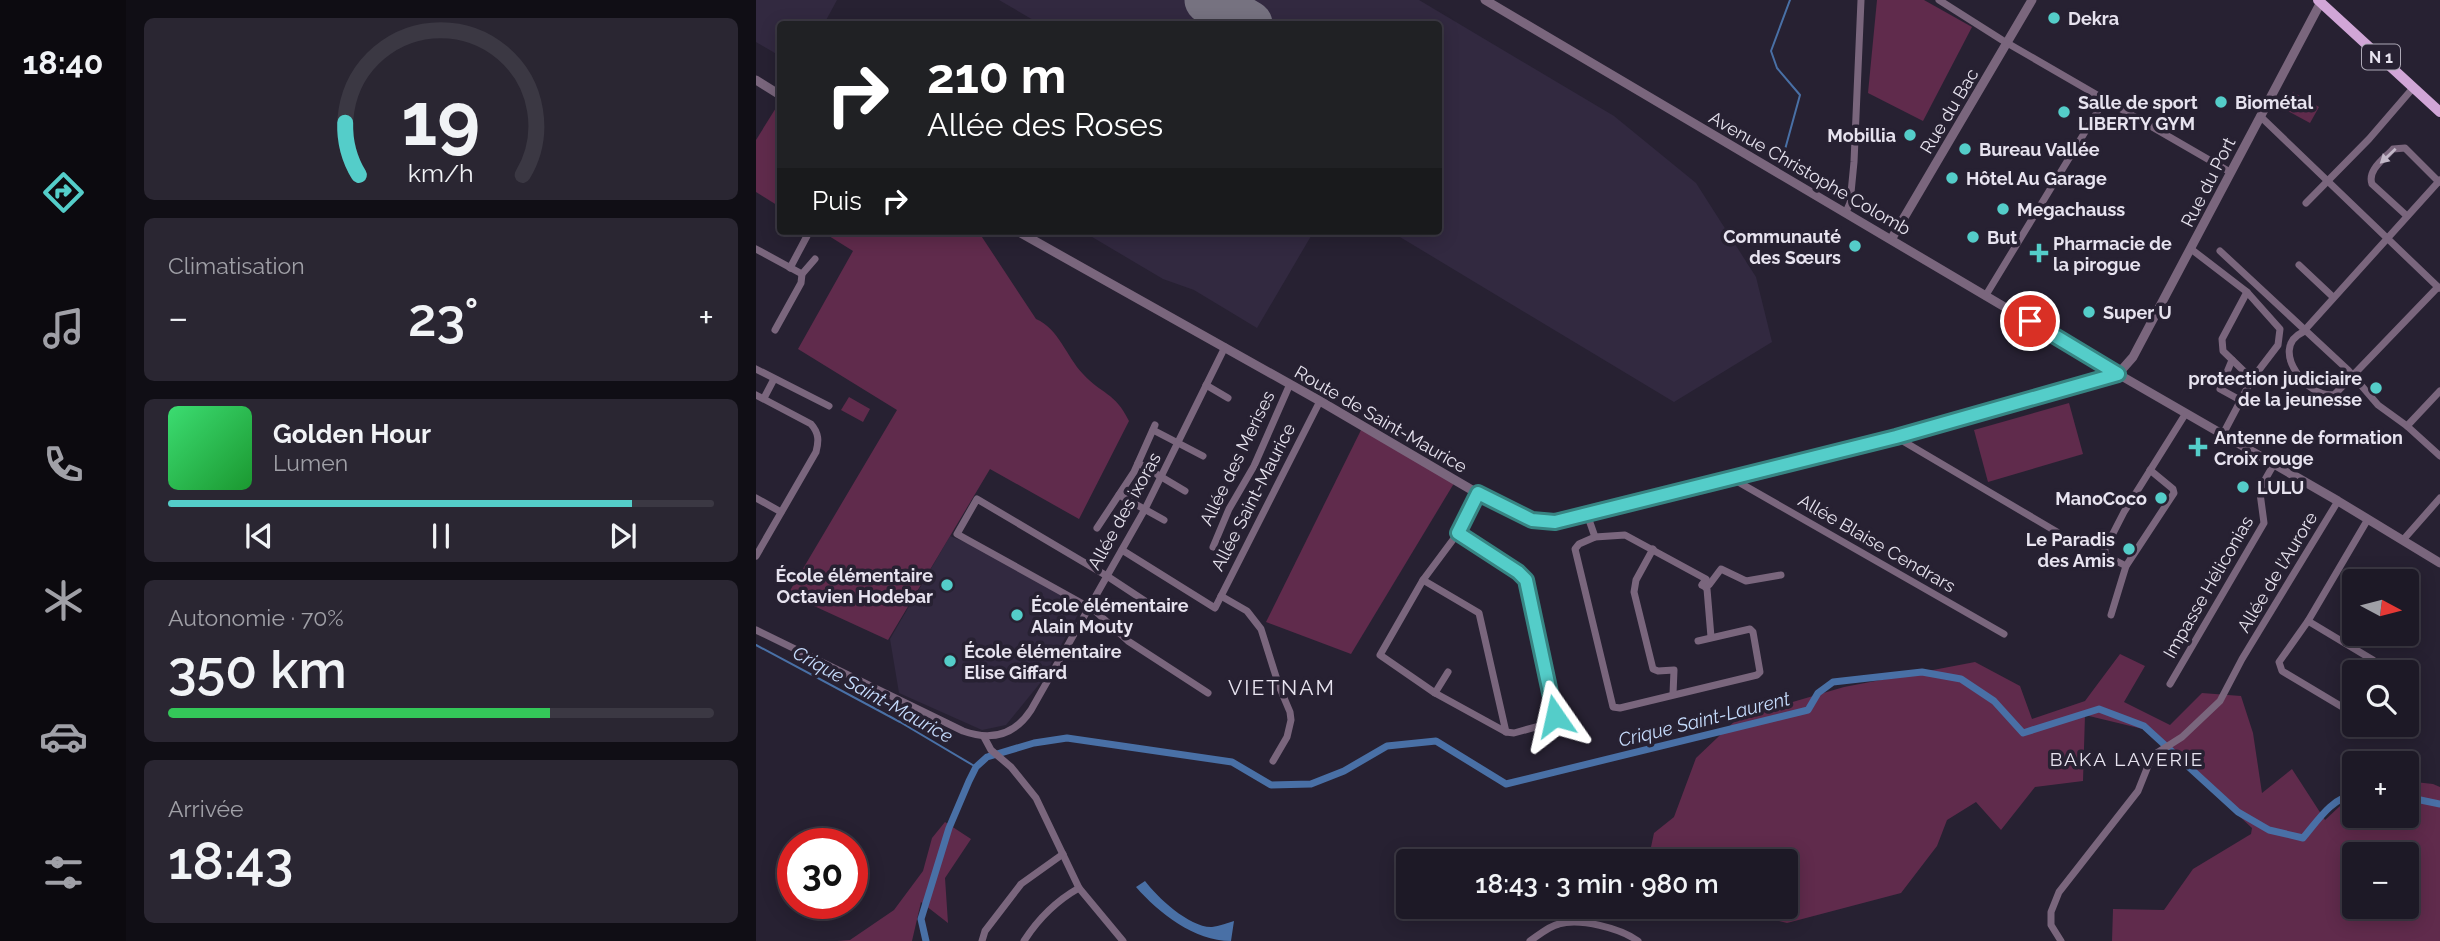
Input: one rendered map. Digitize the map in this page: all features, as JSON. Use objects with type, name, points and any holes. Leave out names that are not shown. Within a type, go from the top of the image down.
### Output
[{"type":"main road","name":"N 1","points":[[2320,1],[2440,112]]},
{"type":"street","name":"Avenue Christophe Colomb","points":[[1485,0],[2440,563]]},
{"type":"street","points":[[1846,212],[1850,202],[1854,162],[1861,0]]},
{"type":"street","points":[[1939,0],[2230,172]]},
{"type":"street","name":"Rue du Bac","points":[[1892,238],[2032,0]]},
{"type":"street","name":"Rue du Port","points":[[2118,374],[2133,357],[2320,1]]},
{"type":"street","points":[[756,80],[777,93]]},
{"type":"street","points":[[2306,204],[2413,88]]},
{"type":"street","points":[[1986,295],[2105,99]]},
{"type":"street","points":[[2260,116],[2329,180],[2388,237],[2439,288],[2338,392],[2331,395],[2321,393],[2304,381],[2292,366],[2289,353],[2293,339],[2304,329],[2333,296],[2388,237],[2439,181],[2405,148],[2393,149],[2371,172],[2370,179],[2407,216]]},
{"type":"street","name":"Route de Saint-Maurice","points":[[1024,235],[1478,493],[1532,520],[1555,522],[1733,479],[1896,437],[2118,374]]},
{"type":"street","points":[[790,268],[807,236]]},
{"type":"street","points":[[2191,249],[2247,292],[2279,327],[2280,332],[2278,345],[2252,379],[2223,434]]},
{"type":"street","points":[[756,260],[758,250],[802,274]]},
{"type":"street","points":[[2220,251],[2354,376],[2378,405],[2407,426],[2440,456]]},
{"type":"street","points":[[775,330],[801,283],[802,274],[815,259]]},
{"type":"street","points":[[2299,264],[2333,296]]},
{"type":"street","points":[[2247,292],[2221,342],[2221,350],[2252,379]]},
{"type":"street","name":"Allée des ixoras","points":[[984,737],[1004,733],[1024,720],[1122,550],[1179,444],[1225,347]]},
{"type":"street","points":[[2232,360],[2220,389],[2240,400]]},
{"type":"street","points":[[756,369],[829,406]]},
{"type":"street","points":[[756,556],[759,541],[781,512],[816,452],[818,435],[811,424],[760,396],[774,379]]},
{"type":"street","name":"Allée des Merises","points":[[1213,547],[1229,509],[1254,466],[1290,384]]},
{"type":"street","points":[[1206,385],[1228,398]]},
{"type":"street","points":[[2407,426],[2440,391]]},
{"type":"street","name":"Allée Saint-Maurice","points":[[1122,550],[1214,608],[1320,401]]},
{"type":"street","points":[[2126,566],[2105,555],[2105,549],[2124,512],[2186,413]]},
{"type":"street","points":[[1097,528],[1138,463],[1154,427],[1203,456]]},
{"type":"street","points":[[1896,437],[2057,531]]},
{"type":"street","points":[[1138,463],[1185,491]]},
{"type":"street","name":"Impasse Héliconias","points":[[2170,684],[2264,523],[2260,493],[2274,464]]},
{"type":"street","points":[[2111,615],[2126,566],[2174,493],[2173,489],[2150,470]]},
{"type":"street","name":"Allée Blaise Cendrars","points":[[1733,479],[2004,634]]},
{"type":"street","points":[[1458,533],[1518,572],[1527,583],[1555,720],[1551,723],[1514,733],[1506,732],[1436,694],[1380,655],[1423,580],[1458,533],[1478,493]]},
{"type":"street","points":[[1119,495],[1164,520]]},
{"type":"street","points":[[756,498],[781,512]]},
{"type":"street","points":[[2403,540],[2440,498]]},
{"type":"street","points":[[1157,609],[977,499],[957,534],[1089,607],[1128,641],[1208,693]]},
{"type":"street","name":"Allée de l'Aurore","points":[[2061,941],[2050,925],[2051,912],[2059,892],[2138,791],[2152,756],[2182,737],[2220,701],[2242,659],[2338,501]]},
{"type":"street","points":[[1587,514],[1595,537]]},
{"type":"street","points":[[2342,707],[2282,671],[2279,662],[2308,621],[2368,519]]},
{"type":"street","points":[[1698,641],[1751,630],[1760,672],[1757,675],[1618,708],[1612,706],[1575,551],[1577,545],[1595,537],[1625,535],[1706,579],[1702,585]]},
{"type":"street","points":[[1653,549],[1636,580],[1634,592],[1653,669],[1674,670],[1673,694]]},
{"type":"street","points":[[1702,585],[1709,585],[1720,569],[1726,569],[1746,580],[1781,575]]},
{"type":"street","points":[[1423,580],[1479,613],[1506,732]]},
{"type":"street","points":[[1702,585],[1707,589],[1711,637]]},
{"type":"street","points":[[1221,596],[1247,611],[1261,629],[1290,712],[1287,737],[1273,761]]},
{"type":"street","points":[[2308,621],[2373,660]]},
{"type":"street","points":[[756,630],[963,731],[984,737],[991,750],[1011,767],[1036,798],[1079,888],[1123,941]]},
{"type":"street","points":[[1436,694],[1448,672]]},
{"type":"street","points":[[982,941],[985,931],[1021,884],[1063,854]]},
{"type":"street","points":[[1026,940],[1034,926],[1057,902],[1079,888]]},
{"type":"street","points":[[1530,941],[1559,923],[1590,923],[1638,941]]},
{"type":"shaded area","points":[[756,0],[837,0],[826,21],[777,21],[777,54],[756,42]]},
{"type":"shaded area","points":[[999,0],[1419,0],[1614,116],[1696,183],[1756,277],[1772,342],[1674,402],[1397,235],[1442,235],[1442,21],[1035,21]]},
{"type":"shaded area","points":[[1877,0],[1924,0],[1972,27],[1923,121],[1868,93]]},
{"type":"shaded area","points":[[2293,92],[2319,107],[2310,123],[2284,109]]},
{"type":"shaded area","points":[[777,106],[777,205],[756,192],[756,140]]},
{"type":"shaded area","points":[[827,235],[981,235],[1036,319],[1051,329],[1077,367],[1118,404],[1129,421],[1079,519],[990,469],[888,640],[788,594],[897,410],[798,349],[853,251]]},
{"type":"shaded area","points":[[1089,235],[1312,235],[1257,328],[1194,290],[1163,279]]},
{"type":"shaded area","points":[[849,397],[870,409],[863,422],[841,410]]},
{"type":"shaded area","points":[[2069,403],[2083,454],[1988,482],[1974,430]]},
{"type":"shaded area","points":[[1363,426],[1456,480],[1351,654],[1266,622]]},
{"type":"shaded area","points":[[950,536],[992,553],[1082,607],[1041,682],[1006,725],[982,730],[899,693],[890,639]]},
{"type":"shaded area","points":[[2120,654],[2145,666],[2124,702],[2170,725],[2202,693],[2241,696],[2253,733],[2262,793],[2292,769],[2325,820],[2342,804],[2342,828],[2419,828],[2419,782],[2440,787],[2440,941],[2112,941],[2113,909],[2164,910],[2193,869],[2251,834],[2252,828],[2147,730],[2085,715],[2083,781],[2035,787],[2001,830],[1976,802],[1947,820],[1937,846],[1901,893],[1787,923],[1770,919],[1798,919],[1798,849],[1651,849],[1654,833],[1674,817],[1696,758],[1738,718],[1844,687],[1975,662],[2020,686],[2032,719],[2085,701]]},
{"type":"shaded area","points":[[945,822],[971,839],[945,878],[948,923],[921,902],[912,941],[837,941],[850,940],[894,910],[923,871],[932,838]]},
{"type":"water","points":[[1145,881],[1166,903],[1194,922],[1212,927],[1234,921],[1231,941],[1217,940],[1191,931],[1166,916],[1136,887]]},
{"type":"waterway","points":[[1781,164],[1800,95],[1777,68],[1771,51],[1790,0]]},
{"type":"waterway","name":"Crique Saint-Maurice","points":[[756,645],[900,722],[976,767]]},
{"type":"waterway","name":"Crique Saint-Laurent","points":[[926,941],[921,919],[949,828],[976,767],[987,757],[1034,743],[1067,738],[1232,762],[1271,785],[1311,784],[1344,771],[1387,746],[1436,741],[1506,784],[1808,710],[1818,693],[1833,682],[1922,672],[1961,679],[1994,701],[2023,733],[2099,709],[2144,726],[2238,812],[2269,830],[2303,838],[2319,818],[2342,799]]},
{"type":"waterway","name":"Crique Saint-Laurent","points":[[2419,800],[2440,804]]},
{"type":"taxiway","points":[[1208,21],[1220,15],[1238,18]]},
{"type":"runway","points":[[1208,0],[1244,21]]},
{"type":"place","name":"Dekra","points":[[2054,18]]},
{"type":"place","name":"Biométal","points":[[2221,102]]},
{"type":"place","name":"Salle de sport LIBERTY GYM","points":[[2064,112]]},
{"type":"place","name":"Mobillia","points":[[1910,135]]},
{"type":"place","name":"Bureau Vallée","points":[[1965,149]]},
{"type":"place","name":"Hôtel Au Garage","points":[[1952,178]]},
{"type":"place","name":"Megachauss","points":[[2003,209]]},
{"type":"place","name":"But","points":[[1973,237]]},
{"type":"place","name":"Communauté des Sœurs","points":[[1855,246]]},
{"type":"place","name":"Pharmacie de la pirogue","points":[[2039,253]]},
{"type":"place","name":"Super U","points":[[2089,312]]},
{"type":"place","name":"protection judiciaire de la jeunesse","points":[[2376,388]]},
{"type":"place","name":"Antenne de formation Croix rouge","points":[[2198,447]]},
{"type":"place","name":"LULU","points":[[2243,487]]},
{"type":"place","name":"ManoCoco","points":[[2161,498]]},
{"type":"place","name":"Le Paradis des Amis","points":[[2129,549]]},
{"type":"place","name":"École élémentaire Octavien Hodebar","points":[[947,585]]},
{"type":"place","name":"École élémentaire Alain Mouty","points":[[1017,615]]},
{"type":"place","name":"École élémentaire Elise Giffard","points":[[950,661]]},
{"type":"district","name":"VIETNAM","points":[[1282,687]]},
{"type":"district","name":"BAKA LAVERIE","points":[[2127,759]]},
{"type":"route","points":[[1555,716],[1526,580],[1458,533],[1478,493],[1521,516],[1555,522],[1896,437],[2118,374],[2030,321]]}]
